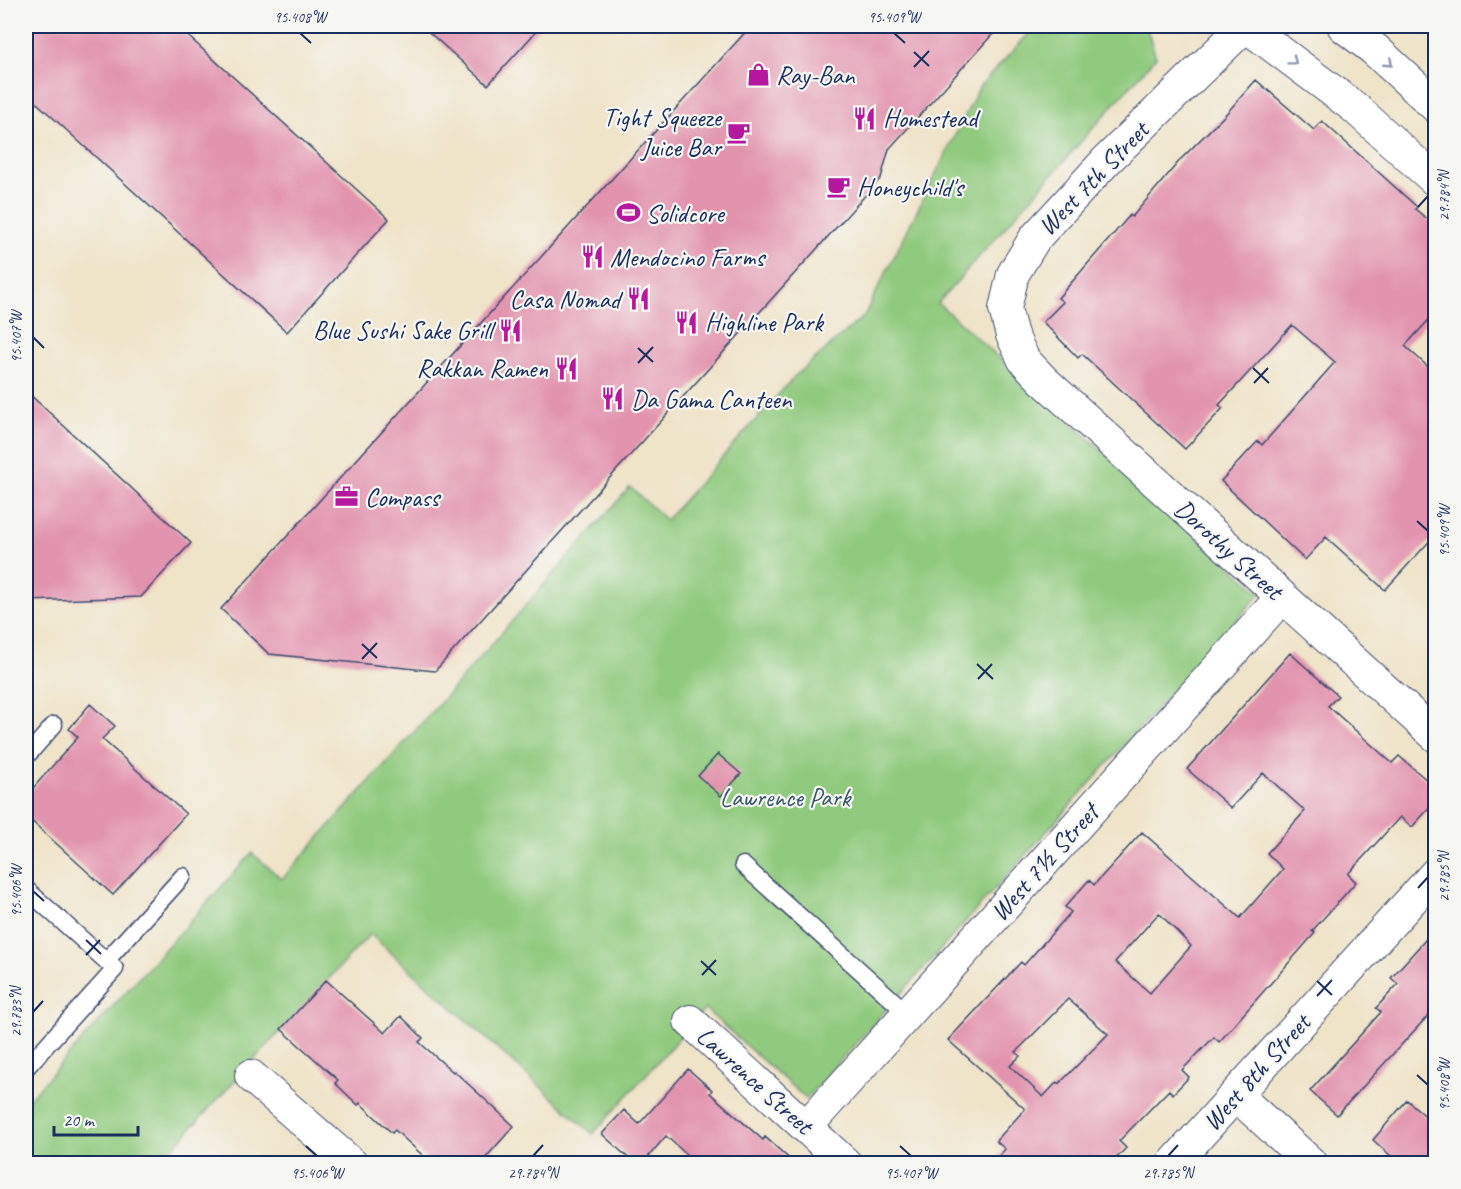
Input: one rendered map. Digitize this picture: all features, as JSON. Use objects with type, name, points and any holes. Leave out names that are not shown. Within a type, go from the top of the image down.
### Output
[{"type":"main road","points":[[1344,26],[1374,49],[1436,106]]},
{"type":"street","points":[[1245,26],[1354,106],[1436,181]]},
{"type":"street","name":"West 7th Street","points":[[1024,360],[1012,335],[1005,309],[1013,274],[1035,238],[1106,161],[1245,26]]},
{"type":"street","name":"Dorothy Street","points":[[1024,360],[1043,380],[1436,736]]},
{"type":"street","name":"West 7½ Street","points":[[806,1127],[1282,597]]},
{"type":"street","name":"West 8th Street","points":[[1173,1164],[1434,878]]},
{"type":"street","name":"Lawrence Street","points":[[690,1021],[846,1164]]},
{"type":"street","points":[[251,1076],[352,1164]]},
{"type":"street","points":[[1236,1095],[1312,1164]]},
{"type":"lane","points":[[26,757],[54,725]]},
{"type":"lane","points":[[743,865],[908,1014]]},
{"type":"lane","points":[[106,961],[183,876]]},
{"type":"lane","points":[[26,889],[115,969],[26,1068]]},
{"type":"green space","name":"Lawrence Park","points":[[1036,26],[1146,26],[1156,57],[938,303],[1261,593],[806,1099],[705,1009],[593,1134],[370,934],[159,1163],[26,1163],[26,1102],[252,853],[282,879],[630,487],[666,520],[795,376],[864,316],[980,86]]},
{"type":"building","points":[[26,26],[177,26],[389,219],[287,332],[26,93]]},
{"type":"building","points":[[422,26],[541,26],[488,85]]},
{"type":"building","points":[[751,26],[1000,26],[889,149],[881,178],[435,671],[269,654],[221,609]]},
{"type":"building","points":[[1256,80],[1314,130],[1322,121],[1436,226],[1436,312],[1405,346],[1436,374],[1436,534],[1385,590],[1326,537],[1305,560],[1221,481],[1258,441],[1262,445],[1335,362],[1292,325],[1219,405],[1223,408],[1185,449],[1082,354],[1078,358],[1043,322],[1063,302],[1058,298],[1130,215],[1132,217],[1181,159]]},
{"type":"building","points":[[26,391],[191,543],[141,597],[26,601]]},
{"type":"building","points":[[1290,653],[1338,696],[1328,706],[1392,763],[1399,756],[1436,788],[1436,801],[1412,827],[1400,817],[1348,874],[1356,882],[1312,931],[1315,933],[1219,1042],[1214,1037],[1182,1070],[1189,1077],[1173,1094],[1169,1090],[1119,1141],[1126,1148],[1111,1164],[992,1164],[1005,1149],[996,1141],[1025,1109],[948,1040],[1021,962],[1024,965],[1071,912],[1065,907],[1089,880],[1094,885],[1142,832],[1240,918],[1283,869],[1267,853],[1305,811],[1263,773],[1231,808],[1187,769]],"holes":[[[1159,913],[1191,946],[1150,993],[1115,962]],[[1068,999],[1108,1034],[1059,1084],[1057,1082],[1043,1097],[1010,1066],[1020,1056],[1016,1052]]]},
{"type":"building","points":[[90,704],[115,726],[102,739],[186,814],[113,895],[26,816],[26,796],[78,737],[69,729]]},
{"type":"building","points":[[718,754],[741,774],[721,796],[698,776]]},
{"type":"building","points":[[1436,928],[1436,1007],[1337,1115],[1310,1091],[1381,1012],[1376,1008],[1398,984],[1391,978]]},
{"type":"building","points":[[326,980],[385,1033],[401,1016],[423,1038],[419,1042],[514,1126],[480,1164],[432,1164],[395,1130],[392,1133],[360,1103],[358,1105],[335,1083],[338,1080],[281,1029]]},
{"type":"building","points":[[688,1069],[712,1090],[710,1093],[763,1140],[765,1137],[795,1164],[697,1164],[666,1136],[642,1164],[635,1164],[602,1134],[624,1110],[639,1124]]},
{"type":"building","points":[[1407,1100],[1436,1125],[1436,1164],[1400,1164],[1373,1140]]},
{"type":"place","name":"Ray-Ban","points":[[758,75]]},
{"type":"place","name":"Homestead","points":[[865,118]]},
{"type":"place","name":"Tight Squeeze Juice Bar","points":[[739,132]]},
{"type":"place","name":"Honeychild's","points":[[839,187]]},
{"type":"place","name":"Solidcore","points":[[628,213]]},
{"type":"place","name":"Mendocino Farms","points":[[592,257]]},
{"type":"place","name":"Casa Nomad","points":[[638,299]]},
{"type":"place","name":"Highline Park","points":[[687,322]]},
{"type":"place","name":"Blue Sushi Sake Grill","points":[[510,330]]},
{"type":"place","name":"Rakkan Ramen","points":[[566,368]]},
{"type":"place","name":"Da Gama Canteen","points":[[613,399]]},
{"type":"place","name":"Compass","points":[[347,497]]}]
